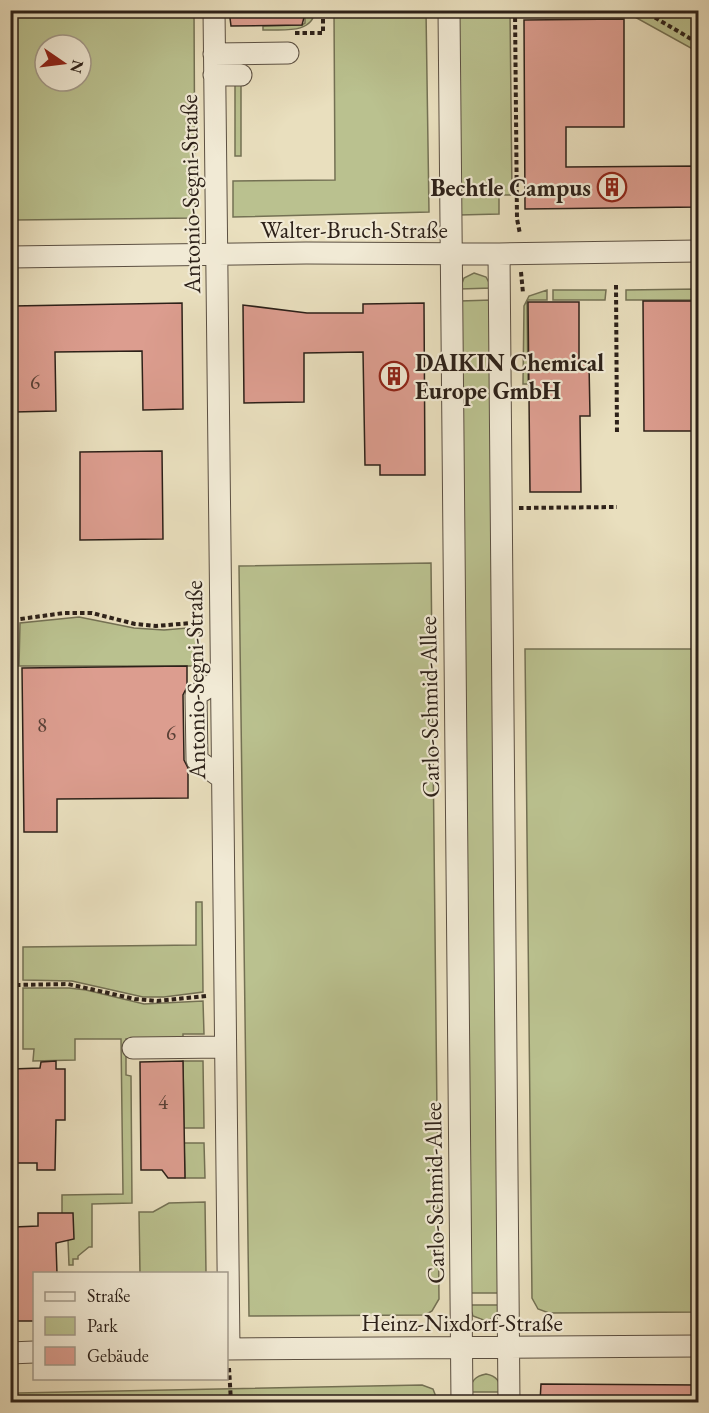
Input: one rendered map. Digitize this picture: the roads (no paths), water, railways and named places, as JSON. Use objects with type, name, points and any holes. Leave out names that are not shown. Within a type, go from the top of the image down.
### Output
[{"type":"street","name":"Antonio-Segni-Straße","points":[[214,10],[227,1272]]},
{"type":"street","name":"Carlo-Schmid-Allee","points":[[449,10],[462,1402]]},
{"type":"street","points":[[214,65],[288,53]]},
{"type":"street","points":[[214,65],[241,75]]},
{"type":"street","name":"Walter-Bruch-Straße","points":[[10,257],[699,251]]},
{"type":"street","points":[[509,1402],[501,508],[510,254]]},
{"type":"street","points":[[133,1048],[225,1047]]},
{"type":"street","name":"Heinz-Nixdorf-Straße","points":[[228,1349],[699,1346]]},
{"type":"street","points":[[10,1353],[33,1353]]},
{"type":"place","name":"Bechtle Campus","points":[[612,187]]},
{"type":"place","name":"DAIKIN Chemical Europe GmbH","points":[[394,376]]}]
